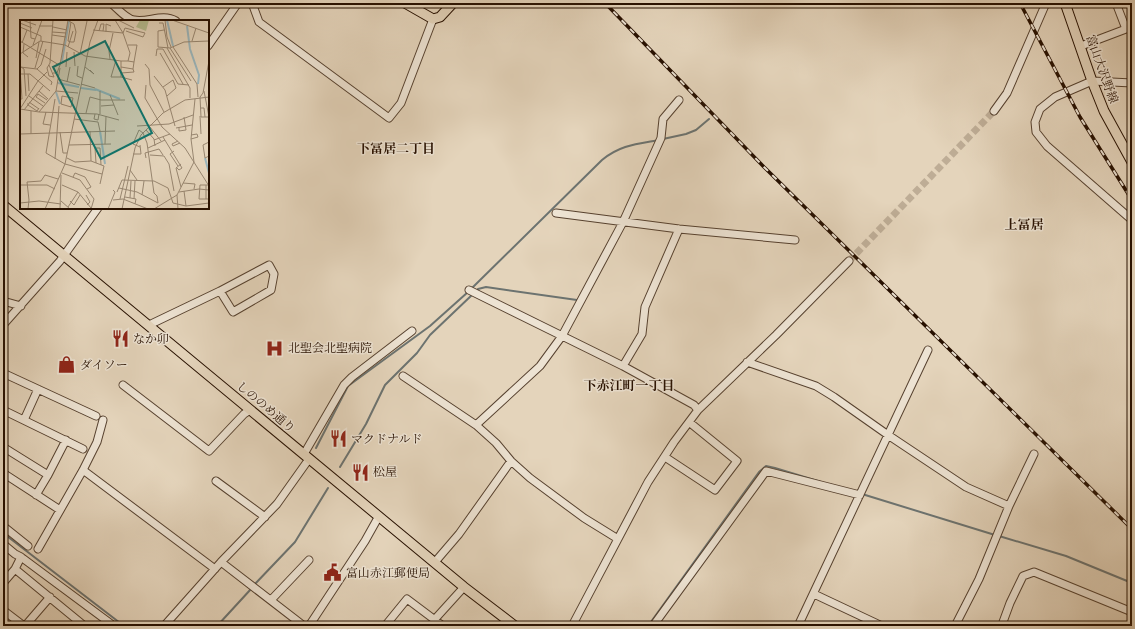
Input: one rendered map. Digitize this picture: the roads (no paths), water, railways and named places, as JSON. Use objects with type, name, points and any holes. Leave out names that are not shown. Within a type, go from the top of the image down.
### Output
[{"type":"main road","points":[[405,3],[433,19],[440,17],[454,3]]},
{"type":"main road","name":"富山大沢野線","points":[[1065,3],[1092,81],[1104,110],[1132,162]]},
{"type":"main road","name":"しののめ通り","points":[[3,205],[65,255],[306,457],[515,626]]},
{"type":"street","points":[[111,3],[124,15],[134,20],[163,18],[172,18],[175,20]]},
{"type":"street","points":[[209,44],[238,3]]},
{"type":"street","points":[[252,3],[259,22],[389,118],[400,103],[433,19]]},
{"type":"street","points":[[994,111],[1007,93],[1046,3]]},
{"type":"street","points":[[1116,3],[1126,29]]},
{"type":"street","points":[[1081,46],[1126,29],[1132,22]]},
{"type":"street","points":[[1132,83],[1092,81],[1055,97],[1040,109],[1035,122],[1036,132],[1047,146],[1132,220]]},
{"type":"street","points":[[476,426],[540,366],[562,336],[623,222],[661,138],[664,119],[679,100]]},
{"type":"street","points":[[3,325],[65,255],[97,209]]},
{"type":"street","points":[[556,214],[679,229],[795,240]]},
{"type":"street","points":[[623,366],[642,334],[645,307],[679,229]]},
{"type":"street","points":[[572,626],[648,482],[698,410],[776,335],[849,261]]},
{"type":"street","points":[[149,325],[220,291],[269,265],[274,274],[271,290],[233,312],[220,291]]},
{"type":"street","points":[[469,290],[623,366],[694,405],[698,410]]},
{"type":"street","points":[[3,301],[21,306]]},
{"type":"street","points":[[164,626],[221,562],[277,504],[306,457],[344,385],[352,377],[412,331]]},
{"type":"street","points":[[798,626],[928,350]]},
{"type":"street","points":[[747,362],[816,386],[966,487],[1010,506]]},
{"type":"street","points":[[3,373],[96,416]]},
{"type":"street","points":[[403,376],[476,426],[496,443],[511,461],[558,500],[618,539]]},
{"type":"street","points":[[123,385],[209,451],[244,414],[250,410]]},
{"type":"street","points":[[24,420],[38,389]]},
{"type":"street","points":[[3,410],[83,449]]},
{"type":"street","points":[[38,549],[83,470],[97,442],[103,420]]},
{"type":"street","points":[[665,458],[715,490],[737,462],[689,422]]},
{"type":"street","points":[[36,495],[66,440]]},
{"type":"street","points":[[3,447],[48,475]]},
{"type":"street","points":[[955,626],[979,579],[1034,454]]},
{"type":"street","points":[[435,562],[459,534],[511,461]]},
{"type":"street","points":[[83,470],[215,569]]},
{"type":"street","points":[[653,626],[766,471],[860,495]]},
{"type":"street","points":[[3,473],[60,510]]},
{"type":"street","points":[[216,481],[265,516]]},
{"type":"street","points":[[310,626],[365,542],[379,516]]},
{"type":"street","points":[[3,526],[28,546]]},
{"type":"street","points":[[3,544],[114,626]]},
{"type":"street","points":[[3,583],[15,569],[21,557]]},
{"type":"street","points":[[271,600],[309,560]]},
{"type":"street","points":[[221,562],[304,626]]},
{"type":"street","points":[[15,569],[82,624],[80,626]]},
{"type":"street","points":[[1005,626],[1002,622],[1023,576],[1034,572],[1132,612]]},
{"type":"street","points":[[435,619],[464,586]]},
{"type":"street","points":[[814,594],[882,626]]},
{"type":"street","points":[[3,610],[24,626],[50,597]]},
{"type":"street","points":[[385,626],[407,599],[443,626]]},
{"type":"waterway","points":[[663,139],[686,134],[696,130],[709,119]]},
{"type":"waterway","points":[[471,289],[602,160],[622,148],[659,140]]},
{"type":"waterway","points":[[476,291],[486,287],[577,300]]},
{"type":"waterway","points":[[316,448],[348,386],[430,326],[468,292]]},
{"type":"waterway","points":[[340,467],[366,424],[385,385],[417,353],[430,335],[473,294]]},
{"type":"waterway","points":[[648,626],[759,472],[766,466],[821,482]]},
{"type":"waterway","points":[[254,585],[295,542],[328,488]]},
{"type":"waterway","points":[[862,494],[995,535]]},
{"type":"waterway","points":[[3,533],[124,626]]},
{"type":"waterway","points":[[999,536],[1066,556],[1132,583]]},
{"type":"waterway","points":[[217,626],[251,589]]},
{"type":"tunnel","points":[[849,261],[994,111]]},
{"type":"railway","points":[[605,3],[764,167],[1132,529]]},
{"type":"railway","points":[[1020,3],[1080,117],[1132,200]]},
{"type":"place","name":"なか卯","points":[[120,339]]},
{"type":"place","name":"北聖会北聖病院","points":[[275,348]]},
{"type":"place","name":"ダイソー","points":[[67,365]]},
{"type":"place","name":"マクドナルド","points":[[338,439]]},
{"type":"place","name":"松屋","points":[[360,472]]},
{"type":"place","name":"富山赤江郵便局","points":[[333,573]]},
{"type":"district","name":"下冨居二丁目","points":[[396,148]]},
{"type":"district","name":"上冨居","points":[[1024,224]]},
{"type":"district","name":"下赤江町一丁目","points":[[629,385]]}]
